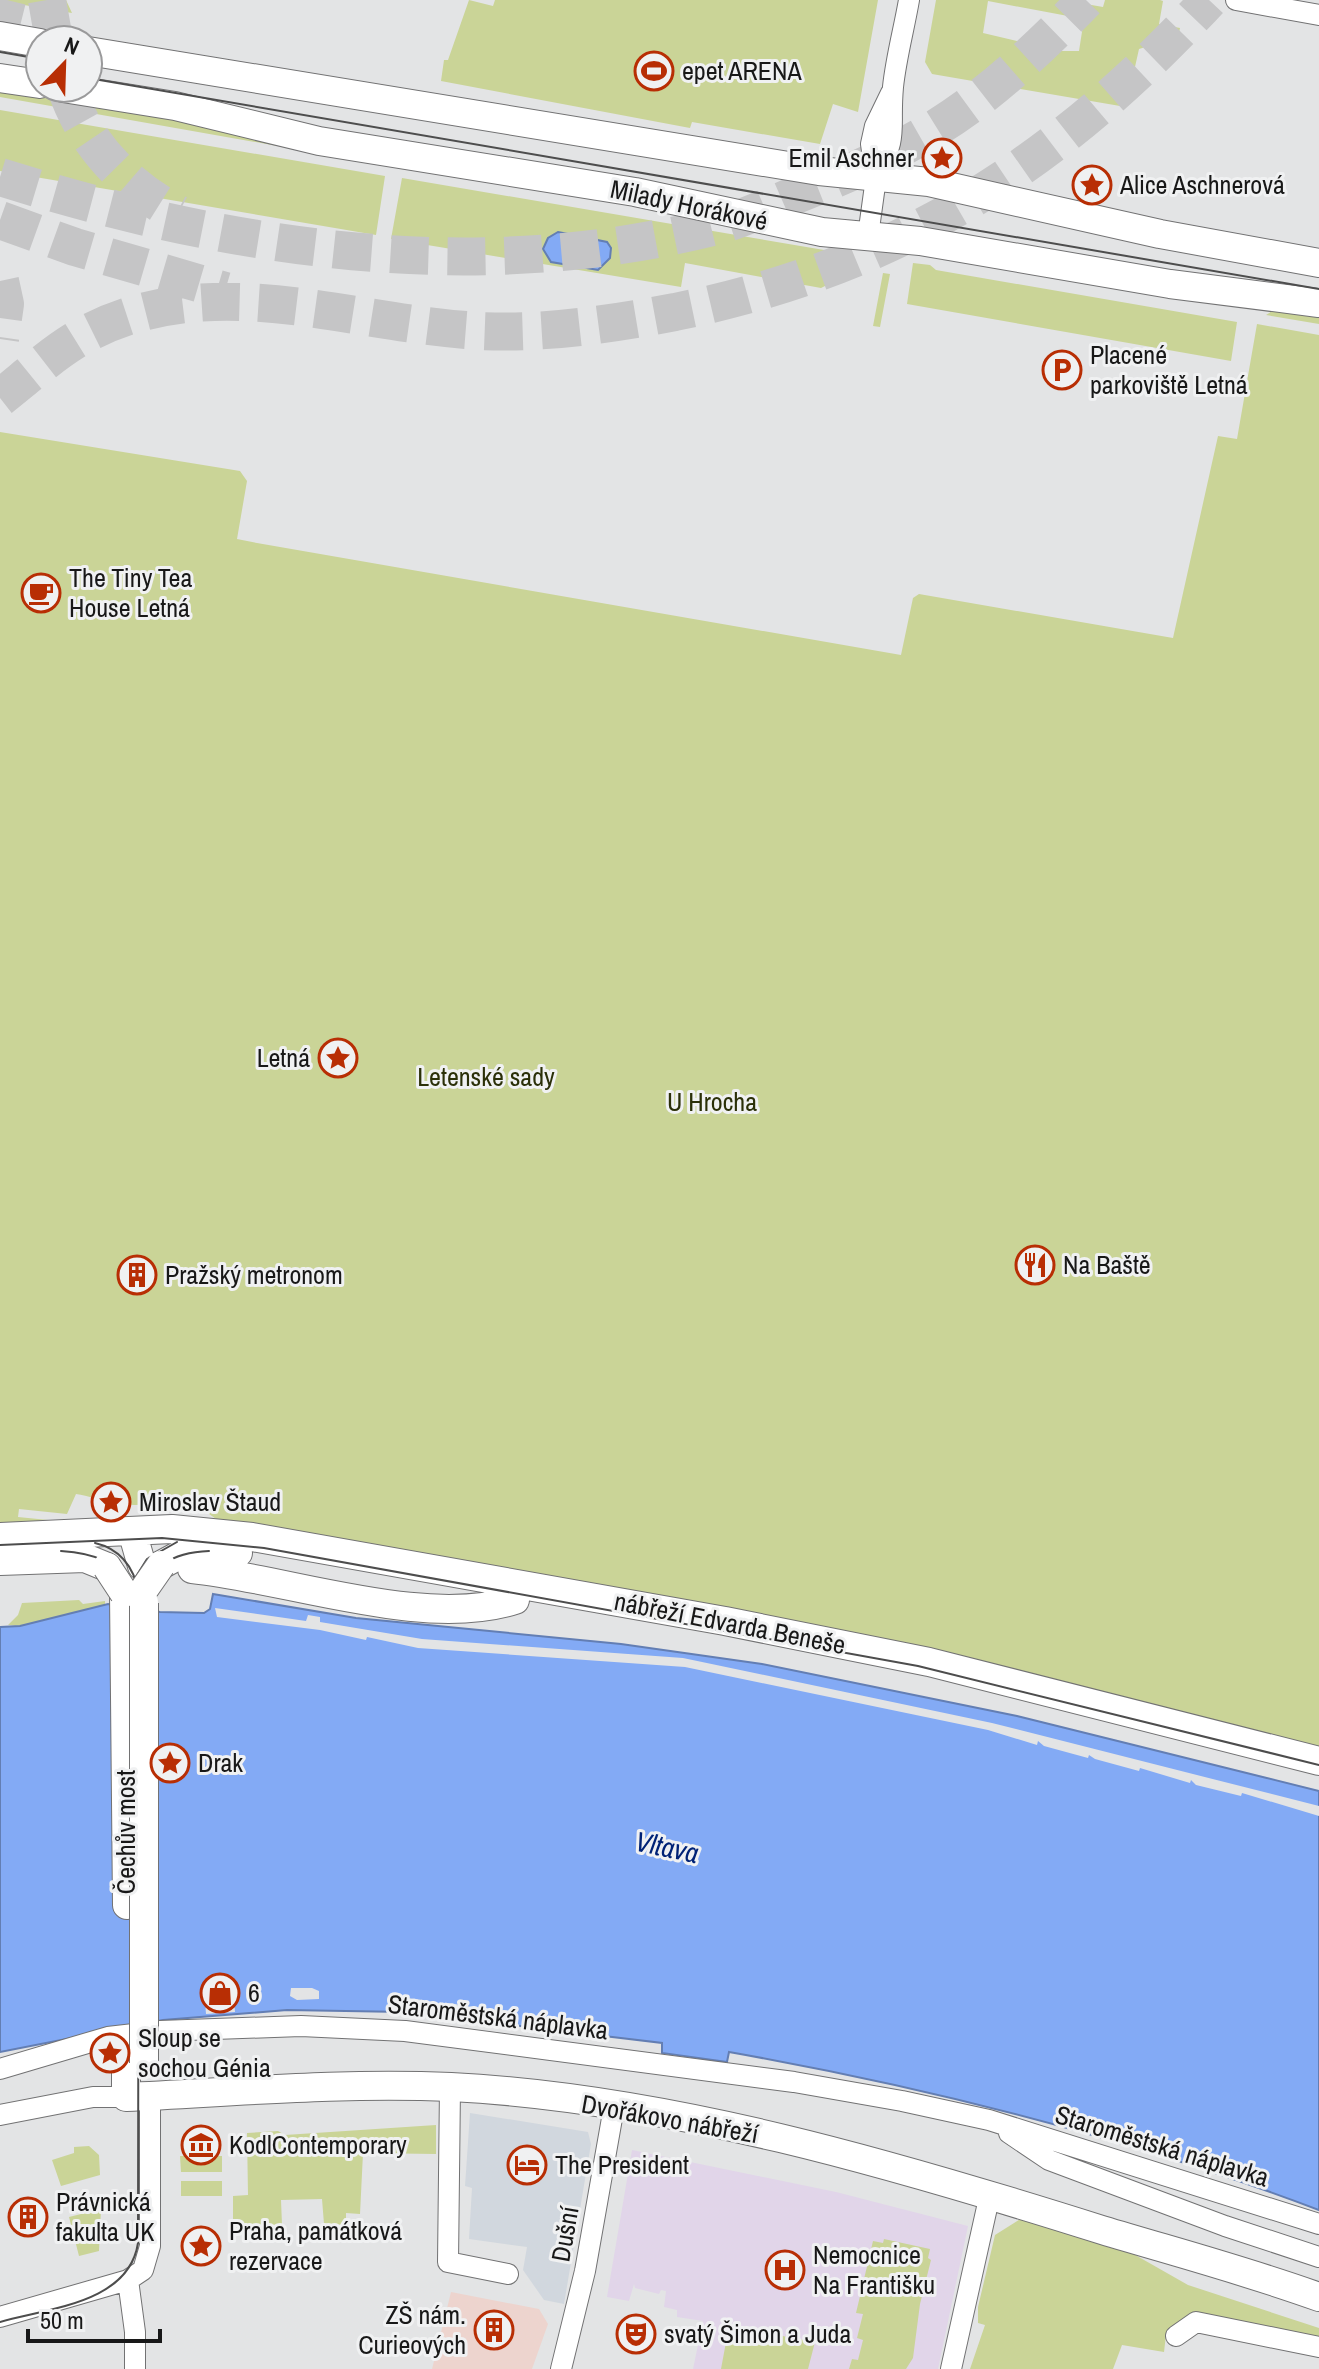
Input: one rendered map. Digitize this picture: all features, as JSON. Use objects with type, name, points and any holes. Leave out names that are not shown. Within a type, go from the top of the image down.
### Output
[{"type":"main road","points":[[0,36],[24,40]]},
{"type":"main road","name":"Milady Horákové","points":[[104,54],[876,178],[929,182],[1160,234],[1319,263]]},
{"type":"main road","points":[[0,78],[24,82]]},
{"type":"main road","name":"Milady Horákové","points":[[104,95],[175,106],[319,141],[635,192],[711,211],[822,232],[868,236],[1319,303]]},
{"type":"main road","name":"nábřeží Edvarda Beneše","points":[[0,1537],[186,1530],[252,1537],[725,1621],[929,1662],[1319,1761]]},
{"type":"main road","points":[[0,1561],[85,1558],[126,1574],[132,1531]]},
{"type":"main road","name":"nábřeží Edvarda Beneše","points":[[0,1577],[126,1574],[185,1552],[213,1550],[704,1634],[957,1687],[1319,1777]]},
{"type":"main road","name":"nábřeží Edvarda Beneše","points":[[192,1569],[427,1606],[487,1608],[515,1600]]},
{"type":"main road","name":"Čechův most","points":[[126,1574],[138,2096]]},
{"type":"main road","name":"Dvořákovo nábřeží","points":[[138,2096],[308,2088],[450,2087],[614,2107],[750,2132],[990,2194],[1235,2267],[1319,2297]]},
{"type":"street","points":[[868,236],[876,178],[871,144],[875,126],[893,89],[909,0]]},
{"type":"street","points":[[1236,0],[1319,15]]},
{"type":"street","name":"Staroměstská náplavka","points":[[0,2069],[108,2037],[160,2031],[301,2026],[388,2029],[836,2088],[989,2120],[1319,2224]]},
{"type":"street","points":[[450,2087],[448,2262],[508,2274]]},
{"type":"street","points":[[0,2317],[128,2280],[143,2270],[149,2256],[138,2096]]},
{"type":"street","name":"Dvořákovo nábřeží","points":[[0,2115],[93,2097],[138,2096]]},
{"type":"street","name":"Dušní","points":[[561,2369],[581,2291],[614,2107]]},
{"type":"street","name":"Staroměstská náplavka","points":[[989,2120],[1049,2160],[1246,2234],[1319,2257]]},
{"type":"street","points":[[951,2369],[990,2194]]},
{"type":"street","points":[[1235,2267],[1246,2234]]},
{"type":"street","points":[[128,2280],[135,2332],[135,2369]]},
{"type":"street","points":[[1176,2336],[1196,2322],[1319,2347]]},
{"type":"shaded area","name":"The President","points":[[470,2113],[588,2132],[591,2144],[564,2304],[544,2300],[523,2270],[527,2247],[469,2239],[472,2188],[465,2186]]},
{"type":"shaded area","name":"Nemocnice Na Františku","points":[[632,2150],[836,2192],[968,2226],[938,2369],[693,2369],[703,2321],[677,2317],[677,2310],[664,2307],[666,2291],[661,2290],[659,2294],[635,2288],[634,2284],[629,2301],[607,2297]]},
{"type":"shaded area","name":"ZŠ nám. Curieových","points":[[451,2292],[539,2309],[548,2324],[532,2369],[432,2369]]},
{"type":"green space","points":[[66,0],[72,13],[0,1]]},
{"type":"green space","name":"epet ARENA","points":[[469,0],[493,6],[495,0],[878,0],[858,112],[833,104],[820,144],[692,122],[690,128],[441,81],[444,60],[448,60]]},
{"type":"green space","points":[[936,0],[1063,0],[1103,7],[1105,0],[1160,0],[1163,1],[1159,24],[1180,28],[1178,37],[1139,49],[1126,107],[932,74],[925,62]],"holes":[[[988,1],[1084,19],[1079,51],[1062,51],[1047,45],[1046,48],[983,33]]]},
{"type":"green space","points":[[0,87],[24,91],[24,101],[0,97]]},
{"type":"green space","points":[[40,104],[98,104],[156,114],[385,165]]},
{"type":"green space","points":[[0,110],[385,176],[376,235],[0,171]]},
{"type":"green space","points":[[402,178],[830,251],[836,264],[844,266],[841,278],[821,288],[685,263],[681,287],[391,239]]},
{"type":"green space","points":[[913,263],[930,265],[936,270],[1237,322],[1231,361],[907,304]]},
{"type":"green space","points":[[883,273],[890,274],[880,327],[873,326]]},
{"type":"green space","points":[[1274,310],[1319,313],[1319,324],[1266,315]]},
{"type":"green space","name":"Letenské sady","points":[[1257,324],[1319,335],[1319,1750],[223,1524],[205,1511],[197,1496],[133,1505],[76,1494],[67,1514],[19,1509],[18,1517],[58,1521],[0,1528],[0,432],[240,471],[247,481],[237,539],[257,543],[901,655],[913,598],[919,594],[1173,638],[1218,436],[1237,439]]},
{"type":"green space","points":[[79,1600],[83,1604],[105,1601],[105,1605],[20,1626],[8,1625],[18,1615],[22,1603]]},
{"type":"green space","points":[[436,2125],[436,2154],[363,2153],[360,2214],[346,2213],[346,2225],[324,2224],[322,2199],[281,2200],[282,2225],[233,2227],[233,2196],[248,2195],[247,2133],[278,2131],[285,2135]]},
{"type":"green space","points":[[89,2146],[99,2155],[100,2175],[61,2186],[52,2160],[74,2153],[74,2147]]},
{"type":"green space","points":[[180,2156],[222,2156],[222,2172],[181,2172]]},
{"type":"green space","points":[[181,2181],[222,2181],[222,2196],[181,2196]]},
{"type":"green space","points":[[101,2209],[99,2251],[79,2256],[69,2217]]},
{"type":"green space","points":[[1022,2218],[1130,2252],[1188,2285],[1319,2328],[1319,2339],[1192,2315],[1166,2335],[1164,2352],[1122,2345],[1113,2369],[970,2369],[985,2325],[978,2323],[978,2307],[995,2235]]},
{"type":"green space","points":[[884,2239],[930,2249],[928,2258],[931,2260],[920,2304],[913,2358],[906,2369],[849,2369],[852,2359],[858,2360],[863,2340],[857,2338],[863,2314],[856,2313],[873,2241],[883,2243]]},
{"type":"green space","points":[[729,2326],[815,2342],[808,2369],[721,2369]]},
{"type":"water","points":[[558,232],[607,242],[611,248],[610,258],[598,270],[551,262],[543,249],[548,238]]},
{"type":"water","name":"Vltava","points":[[213,1594],[356,1618],[621,1644],[762,1664],[1017,1716],[1319,1791],[1319,2210],[1104,2138],[881,2082],[729,2052],[727,2062],[662,2053],[662,2043],[404,2012],[287,2010],[163,2020],[0,2052],[0,1627],[20,1626],[108,1604],[160,1612],[204,1613],[210,1609]]},
{"type":"pier","points":[[215,1608],[306,1621],[308,1615],[320,1617],[320,1622],[422,1639],[683,1658],[992,1723],[1319,1806],[1319,1816],[1242,1793],[1241,1796],[1196,1785],[1191,1780],[1190,1783],[1140,1768],[1139,1771],[1089,1755],[1088,1758],[1044,1746],[1038,1741],[1037,1745],[988,1730],[685,1667],[418,1648],[367,1637],[366,1640],[320,1630],[217,1617]]},
{"type":"pier","points":[[291,1988],[312,1988],[319,1991],[319,1999],[297,2000],[290,1996]]},
{"type":"pier","points":[[393,1999],[423,2000],[422,2011],[393,2008]]},
{"type":"pier","points":[[234,2000],[235,2012],[206,2014],[205,2001]]},
{"type":"pier","points":[[442,2004],[472,2007],[471,2017],[441,2014]]},
{"type":"tunnel","points":[[0,28],[7,0]]},
{"type":"tunnel","points":[[47,0],[51,24]]},
{"type":"tunnel","points":[[0,177],[88,203],[177,224],[267,241],[357,252],[448,256],[539,254],[629,244],[740,219],[843,176],[909,144],[985,93],[1030,55],[1086,0]]},
{"type":"tunnel","points":[[0,398],[86,334],[134,314],[183,304],[232,302],[281,305],[431,326],[505,332],[578,327],[675,312],[756,292],[831,268],[901,237],[968,201],[1031,160],[1092,112],[1151,59],[1209,0]]},
{"type":"tunnel","points":[[72,104],[84,127],[109,162],[141,190],[178,214]]},
{"type":"tunnel","points":[[0,220],[75,247],[225,291]]},
{"type":"tunnel","points":[[0,281],[5,304],[0,339]]},
{"type":"tram line","points":[[0,52],[24,56]]},
{"type":"tram line","points":[[104,81],[1319,289]]},
{"type":"tram line","points":[[0,1545],[162,1538],[264,1548],[918,1666],[1319,1765]]},
{"type":"tram line","points":[[132,1583],[147,1559],[177,1542]]},
{"type":"tram line","points":[[0,2322],[63,2307],[103,2291],[120,2279],[131,2263],[138,2243],[139,1593],[134,1575],[125,1561],[112,1550],[95,1543]]},
{"type":"tram line","points":[[61,1551],[103,1560],[119,1573],[129,1594]]},
{"type":"tram line","points":[[141,1600],[157,1569],[186,1554],[209,1551]]},
{"type":"place","name":"epet ARENA","points":[[654,71]]},
{"type":"place","name":"Emil Aschner","points":[[942,158]]},
{"type":"place","name":"Alice Aschnerová","points":[[1092,185]]},
{"type":"place","name":"Placené parkoviště Letná","points":[[1062,370]]},
{"type":"place","name":"The Tiny Tea House Letná","points":[[41,593]]},
{"type":"place","name":"Letná","points":[[338,1058]]},
{"type":"place","name":"Na Baště","points":[[1035,1265]]},
{"type":"place","name":"Pražský metronom","points":[[137,1275]]},
{"type":"place","name":"Miroslav Štaud","points":[[111,1502]]},
{"type":"place","name":"Drak","points":[[170,1763]]},
{"type":"place","name":"6","points":[[220,1993]]},
{"type":"place","name":"Sloup se sochou Génia","points":[[110,2053]]},
{"type":"place","name":"KodlContemporary","points":[[201,2145]]},
{"type":"place","name":"The President","points":[[527,2165]]},
{"type":"place","name":"Právnická fakulta UK","points":[[28,2217]]},
{"type":"place","name":"Praha, památková rezervace","points":[[201,2246]]},
{"type":"place","name":"Nemocnice Na Františku","points":[[785,2270]]},
{"type":"place","name":"ZŠ nám. Curieových","points":[[494,2330]]},
{"type":"place","name":"svatý Šimon a Juda","points":[[636,2334]]},
{"type":"park label","name":"U Hrocha","points":[[712,1102]]}]
